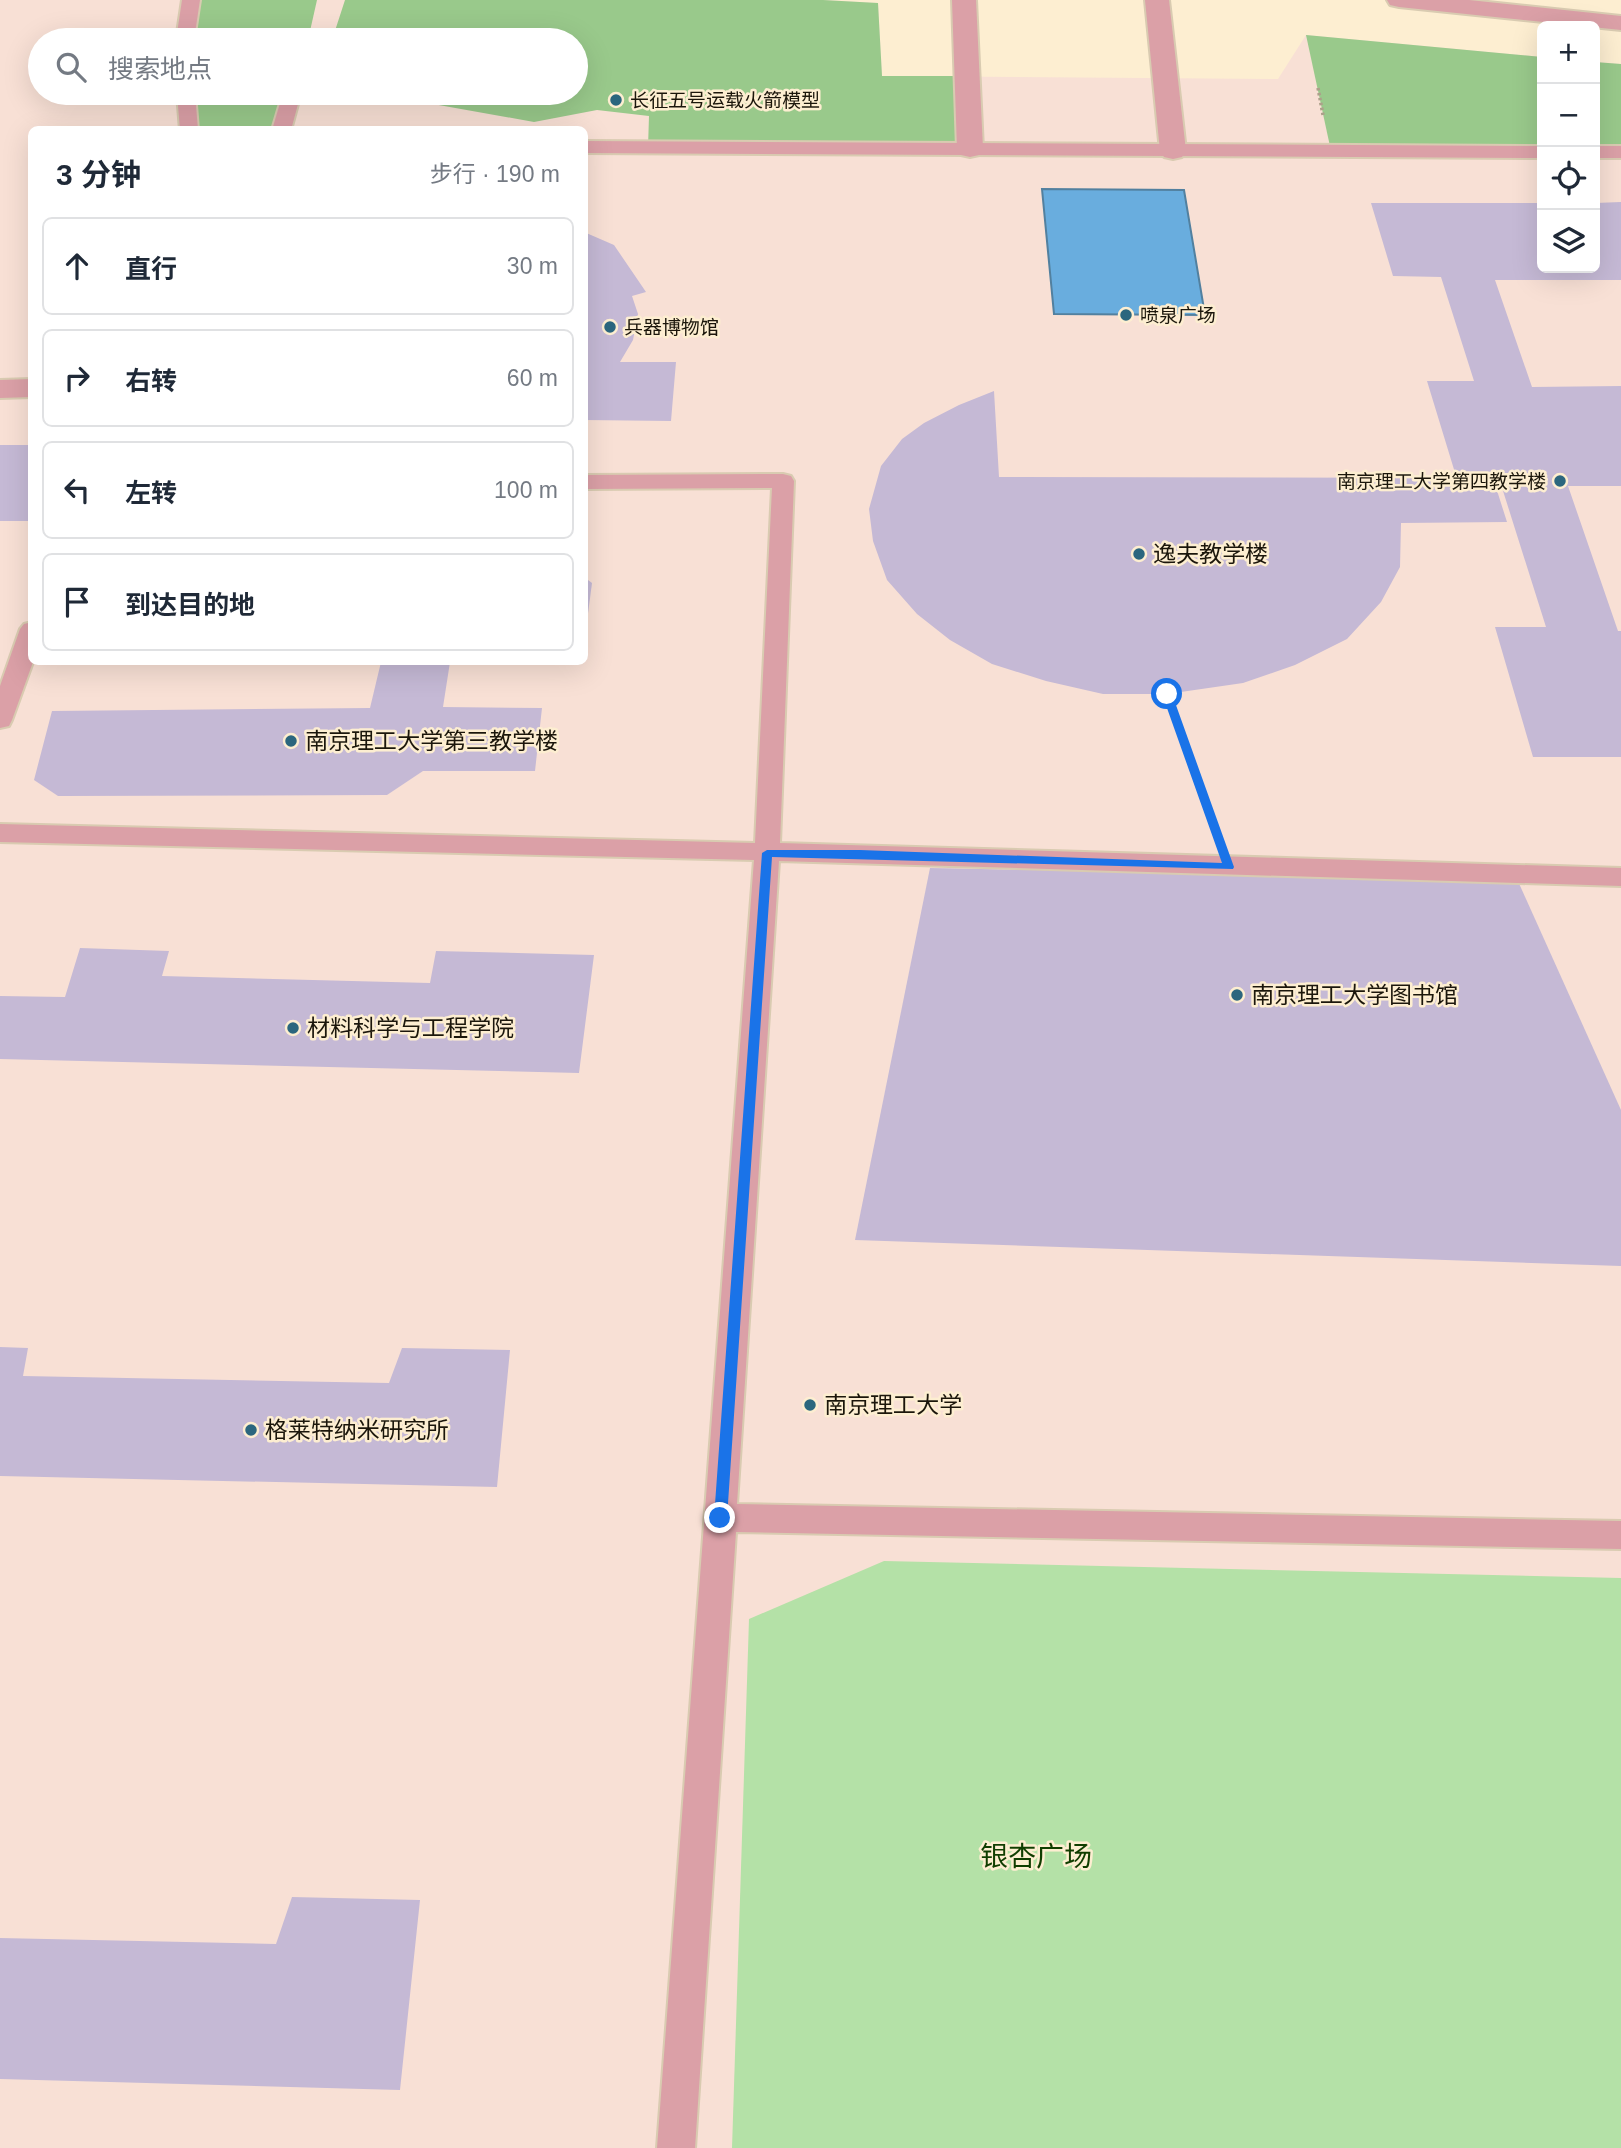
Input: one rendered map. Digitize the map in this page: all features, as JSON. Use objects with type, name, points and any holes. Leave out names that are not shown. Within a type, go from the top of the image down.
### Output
[{"type":"street","points":[[964,0],[970,149]]},
{"type":"street","points":[[1157,0],[1173,151]]},
{"type":"street","points":[[1399,0],[1621,23]]},
{"type":"street","points":[[0,389],[28,388]]},
{"type":"lane","points":[[187,28],[191,0]]},
{"type":"lane","points":[[187,105],[189,126]]},
{"type":"lane","points":[[282,126],[288,105]]},
{"type":"lane","points":[[588,147],[1537,152]]},
{"type":"lane","points":[[1600,152],[1621,152]]},
{"type":"lane","points":[[588,482],[783,481],[767,853],[676,2148]]},
{"type":"lane","points":[[0,719],[28,640]]},
{"type":"lane","points":[[0,833],[860,854],[1621,877]]},
{"type":"lane","points":[[720,1518],[1621,1535]]},
{"type":"path","points":[[1167,694],[1229,867]]},
{"type":"shaded area","name":"南京理工大学","points":[[0,0],[823,0],[878,3],[882,76],[1278,79],[1306,35],[1537,57],[1537,273],[1600,273],[1600,62],[1621,64],[1621,2148],[0,2148]]},
{"type":"green space","points":[[191,0],[317,0],[311,28],[187,28]]},
{"type":"green space","points":[[345,0],[823,0],[878,3],[882,76],[966,76],[970,149],[648,148],[649,116],[597,110],[534,122],[439,105],[588,105],[588,28],[336,28]]},
{"type":"green space","points":[[1306,35],[1537,57],[1537,152],[1331,151]]},
{"type":"green space","points":[[1600,62],[1621,64],[1621,152],[1600,152]]},
{"type":"green space","points":[[187,105],[288,105],[282,126],[189,126]]},
{"type":"green space","name":"银杏广场","points":[[884,1561],[1621,1578],[1621,2148],[732,2148],[749,1619]]},
{"type":"water","points":[[1042,189],[1184,190],[1205,315],[1054,314]]},
{"type":"building","name":"南京理工大学第四教学楼","points":[[1621,202],[1621,280],[1495,280],[1532,387],[1621,386],[1621,486],[1568,486],[1618,631],[1621,631],[1621,757],[1533,757],[1495,627],[1546,627],[1498,475],[1456,476],[1427,381],[1474,381],[1441,277],[1393,276],[1371,203],[1537,203],[1537,273],[1600,273],[1600,203]]},
{"type":"building","name":"兵器博物馆","points":[[588,234],[614,245],[646,292],[632,296],[638,314],[633,340],[620,362],[676,362],[671,421],[588,420]]},
{"type":"building","name":"逸夫教学楼","points":[[994,391],[999,477],[1493,478],[1507,522],[1401,523],[1400,567],[1381,602],[1347,639],[1295,665],[1243,683],[1167,694],[1103,694],[1046,681],[992,664],[950,640],[917,614],[887,580],[873,541],[869,509],[881,466],[902,439],[924,423]]},
{"type":"building","points":[[0,445],[28,445],[28,521],[0,521]]},
{"type":"building","points":[[588,580],[592,583],[588,614]]},
{"type":"building","name":"南京理工大学第三教学楼","points":[[380,665],[450,665],[443,707],[542,708],[535,771],[423,771],[387,795],[58,796],[34,780],[52,711],[370,708]]},
{"type":"building","name":"南京理工大学图书馆","points":[[930,868],[1517,879],[1621,1110],[1621,1266],[855,1240]]},
{"type":"building","name":"材料科学与工程学院","points":[[80,948],[169,951],[162,976],[430,983],[436,951],[594,955],[579,1073],[0,1059],[0,996],[65,997]]},
{"type":"building","name":"格莱特纳米研究所","points":[[0,1347],[28,1348],[23,1376],[389,1383],[402,1348],[510,1350],[497,1487],[0,1476]]},
{"type":"building","points":[[292,1897],[420,1900],[400,2090],[0,2079],[0,1938],[276,1944]]},
{"type":"place","name":"长征五号运载火箭模型","points":[[616,100]]},
{"type":"place","name":"喷泉广场","points":[[1126,315]]},
{"type":"place","name":"兵器博物馆","points":[[610,327]]},
{"type":"place","name":"南京理工大学第四教学楼","points":[[1560,481]]},
{"type":"place","name":"逸夫教学楼","points":[[1139,554]]},
{"type":"place","name":"南京理工大学第三教学楼","points":[[291,741]]},
{"type":"place","name":"南京理工大学图书馆","points":[[1237,995]]},
{"type":"place","name":"材料科学与工程学院","points":[[293,1028]]},
{"type":"place","name":"南京理工大学","points":[[810,1405]]},
{"type":"place","name":"格莱特纳米研究所","points":[[251,1430]]},
{"type":"route","points":[[720,1518],[767,853],[1229,867],[1167,694]]}]
